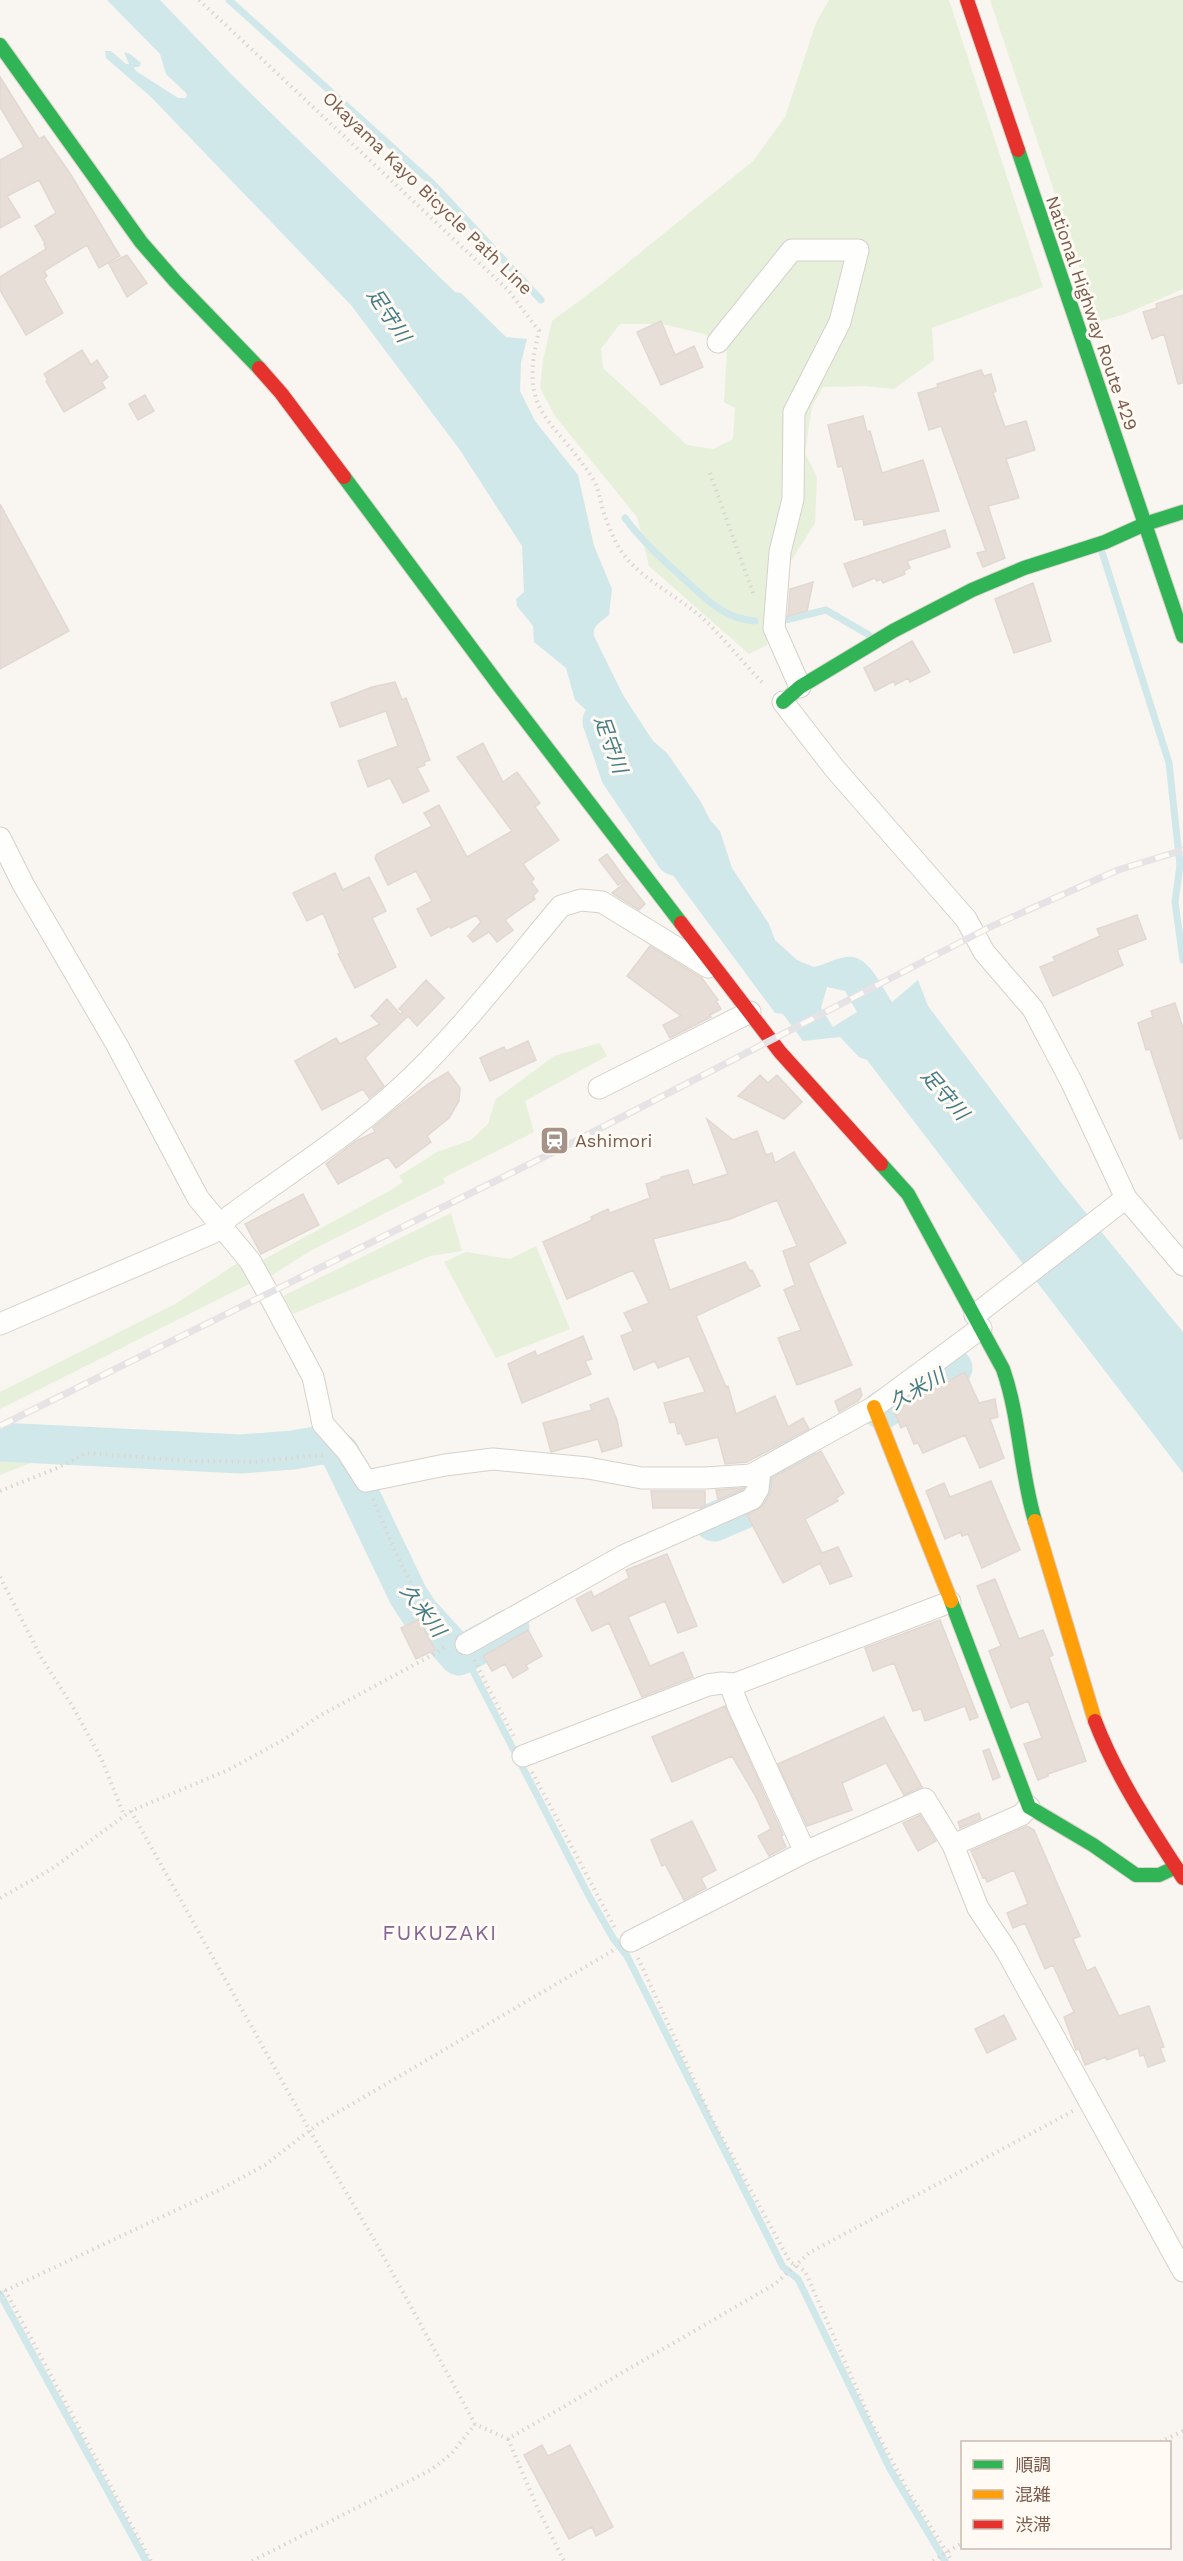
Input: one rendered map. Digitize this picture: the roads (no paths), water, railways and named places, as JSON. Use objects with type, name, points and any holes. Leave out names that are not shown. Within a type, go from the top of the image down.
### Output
[{"type":"main road","name":"National Highway Route 429","points":[[967,0],[1183,636]]},
{"type":"main road","points":[[0,45],[140,240],[170,276],[261,369],[280,393],[780,1052],[908,1194],[1003,1369],[1011,1392],[1033,1514],[1092,1714],[1108,1755],[1131,1797],[1180,1872],[1136,1875],[1093,1845],[1029,1807],[991,1702],[874,1407]]},
{"type":"main road","points":[[783,702],[800,687],[893,631],[972,590],[1024,568],[1105,542],[1145,524],[1183,512]]},
{"type":"street","points":[[718,342],[792,250],[858,250],[840,322],[794,412],[793,499],[780,552],[774,628],[800,687]]},
{"type":"street","points":[[783,702],[850,787],[966,919],[984,952],[1033,1009],[1072,1083],[1122,1200],[1183,1265]]},
{"type":"street","points":[[0,838],[117,1045],[198,1198],[254,1268],[313,1377],[323,1424],[347,1451],[366,1481],[445,1465],[494,1459],[588,1468],[642,1478],[751,1475],[874,1407],[978,1321],[992,1301],[1122,1200]]},
{"type":"street","points":[[0,1324],[212,1233],[230,1216],[381,1104],[414,1075],[466,1019],[561,906],[581,900],[602,902],[718,973]]},
{"type":"street","points":[[599,1088],[750,1012]]},
{"type":"street","points":[[469,1649],[625,1555],[752,1498],[758,1489],[760,1471]]},
{"type":"street","points":[[524,1756],[708,1685],[730,1684],[750,1679],[950,1602]]},
{"type":"street","points":[[730,1684],[806,1852]]},
{"type":"street","points":[[624,1945],[806,1852],[925,1799],[952,1845],[978,1908],[1006,1950],[1183,2271]]},
{"type":"street","points":[[952,1845],[1021,1815],[1029,1807]]},
{"type":"water","points":[[107,0],[160,0],[233,76],[455,292],[461,293],[506,337],[527,339],[521,363],[520,391],[535,421],[578,475],[594,546],[612,589],[609,615],[596,626],[594,636],[623,695],[653,741],[667,753],[701,802],[710,820],[720,831],[732,868],[769,924],[775,940],[797,960],[814,967],[846,957],[861,960],[874,972],[892,1002],[918,980],[928,1006],[1060,1181],[1183,1332],[1183,1473],[867,1060],[859,1057],[840,1037],[803,1041],[783,1014],[775,1013],[641,832],[636,823],[636,816],[651,812],[648,797],[635,780],[610,767],[590,742],[588,732],[583,727],[586,710],[575,700],[566,668],[534,642],[533,626],[517,606],[516,599],[524,592],[522,546],[460,450],[351,305],[151,97],[106,58],[105,51],[111,51],[126,64],[129,64],[124,52],[130,54],[141,63],[139,67],[134,67],[136,71],[178,98],[186,98],[187,94],[166,74],[160,54]],"holes":[[[827,987],[845,991],[857,1012],[833,1027],[821,1008]]]},
{"type":"waterway","points":[[229,0],[432,183],[541,300]]},
{"type":"waterway","points":[[625,518],[653,550],[708,600],[724,612],[755,621]]},
{"type":"waterway","points":[[1102,552],[1169,763],[1180,865],[1175,902],[1183,960]]},
{"type":"waterway","points":[[781,621],[826,610],[869,635]]},
{"type":"waterway","name":"足守川","points":[[602,721],[620,774],[675,856]]},
{"type":"waterway","name":"久米川","points":[[882,1410],[953,1368]]},
{"type":"waterway","name":"久米川","points":[[0,1442],[241,1454],[293,1450],[327,1444],[340,1453],[408,1595],[419,1612],[459,1656],[510,1628]]},
{"type":"waterway","name":"久米川","points":[[714,1522],[766,1500],[768,1475],[797,1458]]},
{"type":"waterway","points":[[459,1656],[471,1667],[589,1896],[613,1938],[627,1956],[783,2267],[798,2279],[890,2469],[945,2561]]},
{"type":"waterway","points":[[0,2294],[146,2561]]},
{"type":"railway","points":[[0,1426],[562,1148],[990,927],[1118,870],[1183,850]]},
{"type":"place","name":"Ashimori","points":[[554,1140]]},
{"type":"district","name":"FUKUZAKI","points":[[440,1932]]}]
